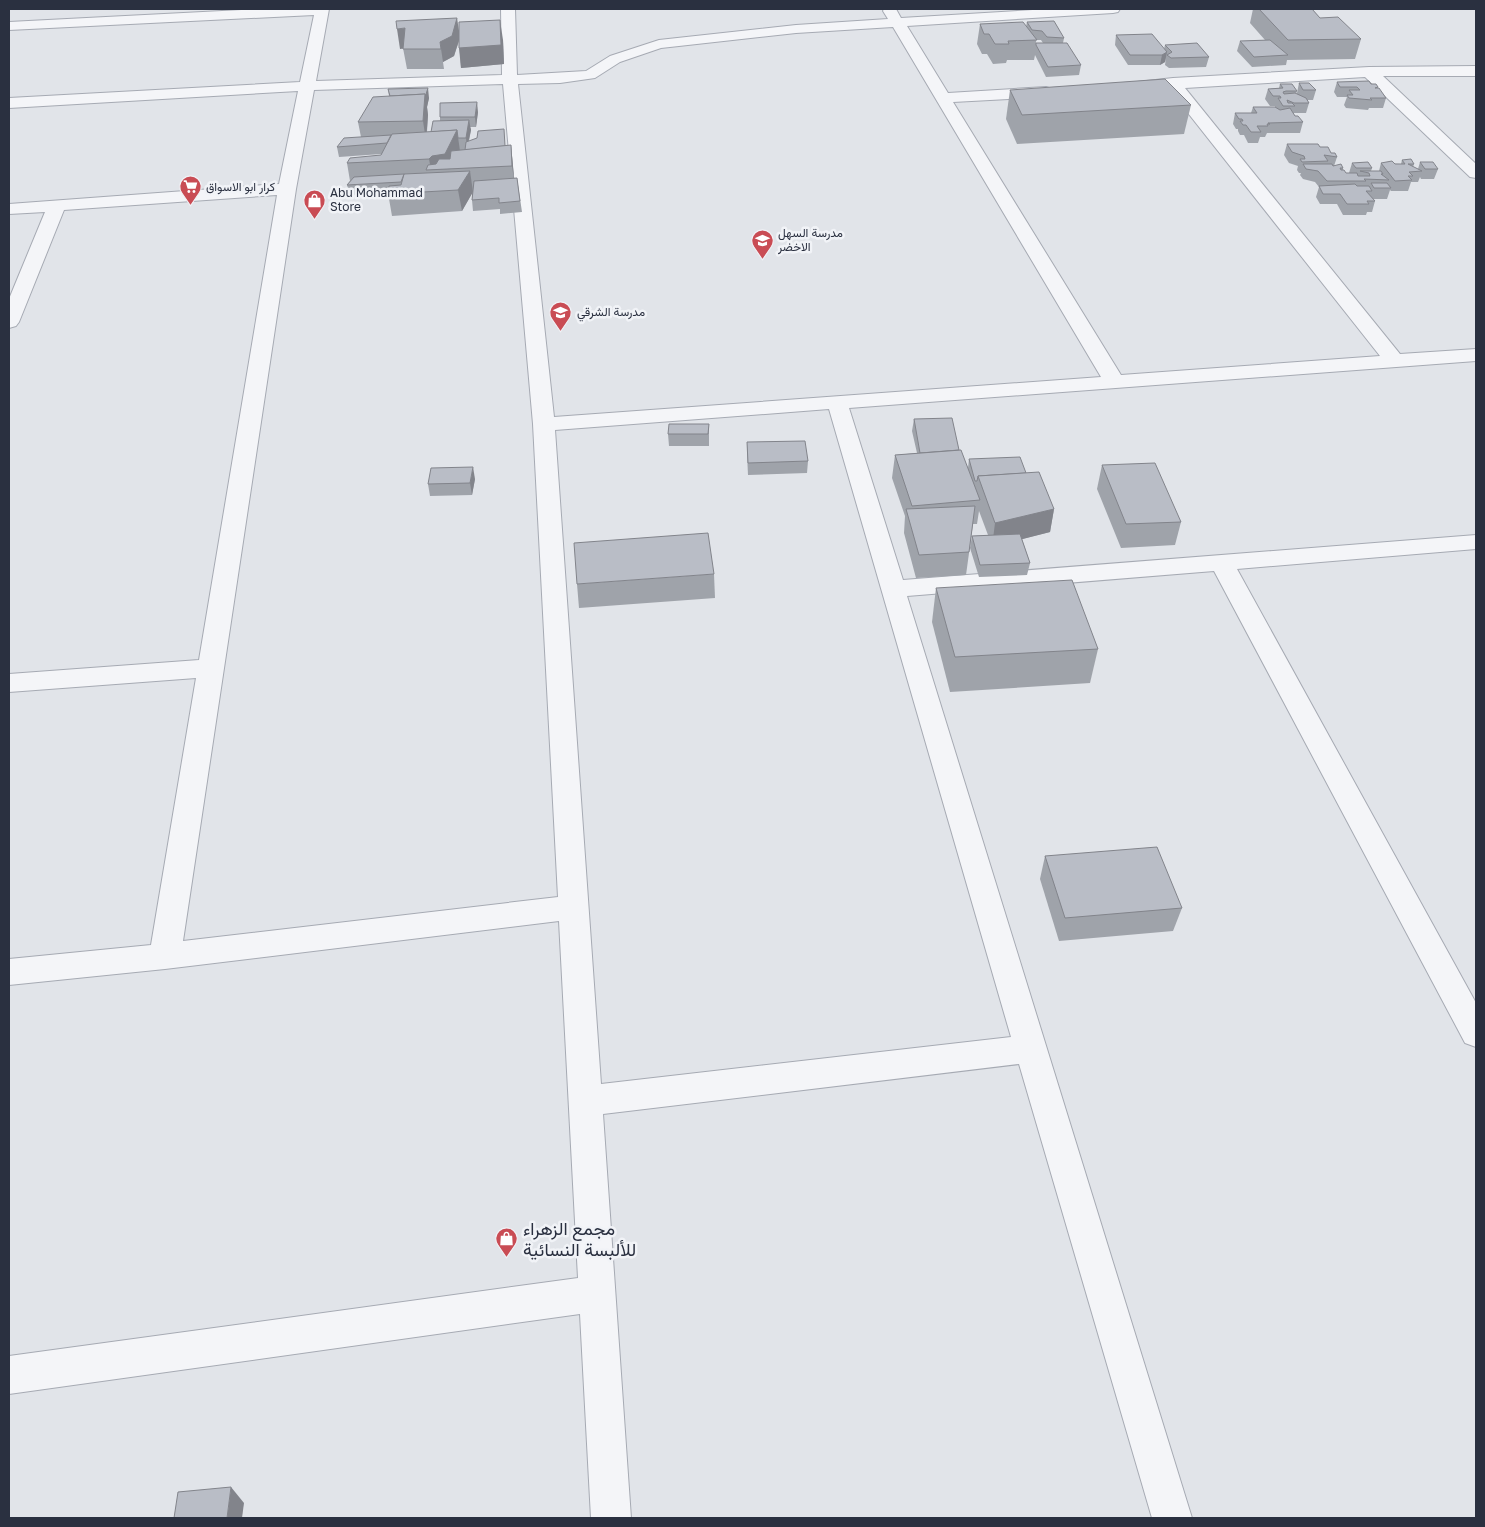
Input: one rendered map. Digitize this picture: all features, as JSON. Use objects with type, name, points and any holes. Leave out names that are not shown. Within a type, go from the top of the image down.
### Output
[{"type":"street","points":[[9,26],[121,15],[322,9],[287,190],[165,956]]},
{"type":"street","points":[[508,9],[510,81],[544,424],[611,1518]]},
{"type":"street","points":[[9,103],[308,86],[510,81],[590,75],[615,59],[659,44],[893,16],[1111,9]]},
{"type":"street","points":[[893,16],[1115,382]]},
{"type":"street","points":[[1116,87],[1369,72],[1476,71]]},
{"type":"street","points":[[1369,72],[1476,173]]},
{"type":"street","points":[[1174,83],[1395,361]]},
{"type":"street","points":[[943,98],[1058,91]]},
{"type":"street","points":[[9,209],[287,190]]},
{"type":"street","points":[[9,322],[57,205]]},
{"type":"street","points":[[544,424],[1476,356]]},
{"type":"street","points":[[837,402],[1172,1518]]},
{"type":"street","points":[[893,589],[1476,542]]},
{"type":"street","points":[[1221,562],[1476,1033]]},
{"type":"street","points":[[9,683],[211,668]]},
{"type":"street","points":[[9,972],[165,956],[574,907]]},
{"type":"street","points":[[586,1101],[1030,1049]]},
{"type":"street","points":[[9,1375],[598,1293]]},
{"type":"building","points":[[1259,9],[1312,9],[1320,18],[1338,17],[1361,39],[1288,40]]},
{"type":"building","points":[[457,18],[452,36],[440,42],[441,49],[403,49],[405,28],[397,29],[396,21]]},
{"type":"building","points":[[500,20],[501,45],[459,48],[459,22]]},
{"type":"building","points":[[1054,21],[1064,38],[1047,37],[1042,31],[1032,30],[1027,22]]},
{"type":"building","points":[[1023,22],[1037,40],[1008,41],[1009,44],[995,44],[989,34],[984,34],[980,24]]},
{"type":"building","points":[[1152,34],[1167,52],[1162,55],[1130,55],[1116,35]]},
{"type":"building","points":[[1270,40],[1288,55],[1254,57],[1240,41]]},
{"type":"building","points":[[1036,43],[1067,43],[1081,65],[1048,67]]},
{"type":"building","points":[[1197,43],[1209,57],[1171,58],[1167,55],[1172,52],[1165,45]]},
{"type":"building","points":[[1165,79],[1191,105],[1022,115],[1010,90]]},
{"type":"building","points":[[1369,81],[1371,84],[1376,84],[1378,87],[1375,88],[1379,88],[1386,98],[1370,98],[1372,100],[1349,98],[1347,95],[1353,95],[1349,90],[1360,90],[1357,87],[1340,87],[1337,82]]},
{"type":"building","points":[[1299,83],[1309,83],[1316,90],[1303,90]]},
{"type":"building","points":[[1280,84],[1292,84],[1297,91],[1286,91],[1283,92],[1284,94],[1295,93],[1306,98],[1309,103],[1294,103],[1287,100],[1288,103],[1292,103],[1295,106],[1283,106],[1278,98],[1281,98],[1280,96],[1273,96],[1268,89],[1283,88]]},
{"type":"building","points":[[428,88],[425,97],[425,94],[390,96],[388,89]]},
{"type":"building","points":[[425,94],[423,121],[358,122],[373,97]]},
{"type":"building","points":[[477,102],[475,117],[440,117],[440,103]]},
{"type":"building","points":[[1253,107],[1275,107],[1280,110],[1290,108],[1295,116],[1298,116],[1303,122],[1268,123],[1270,124],[1267,124],[1268,126],[1257,126],[1261,132],[1251,132],[1246,125],[1243,125],[1240,121],[1243,121],[1242,119],[1239,119],[1235,113],[1257,113]]},
{"type":"building","points":[[469,120],[466,138],[458,138],[457,130],[431,132],[433,121]]},
{"type":"building","points":[[504,129],[505,146],[465,150],[466,142],[477,138],[478,131]]},
{"type":"building","points":[[457,130],[445,154],[432,156],[429,159],[347,163],[350,158],[381,155],[392,134]]},
{"type":"building","points":[[391,135],[387,143],[337,147],[344,138]]},
{"type":"building","points":[[1287,144],[1318,144],[1320,147],[1328,147],[1331,153],[1335,153],[1337,157],[1324,155],[1328,161],[1302,162],[1300,159],[1305,159],[1304,156],[1292,152]]},
{"type":"building","points":[[511,145],[512,166],[426,170],[428,165],[436,164],[439,159],[450,159],[451,151]]},
{"type":"building","points":[[1411,159],[1414,164],[1408,164],[1422,171],[1409,172],[1413,176],[1408,176],[1412,180],[1395,181],[1381,163],[1392,161],[1395,164],[1405,164],[1402,160]]},
{"type":"building","points":[[1368,162],[1372,168],[1356,168],[1352,163]]},
{"type":"building","points":[[1420,162],[1433,162],[1438,169],[1425,169]]},
{"type":"building","points":[[1303,164],[1332,164],[1333,166],[1341,164],[1343,168],[1340,168],[1341,170],[1344,170],[1346,173],[1357,173],[1358,176],[1370,176],[1369,173],[1360,171],[1381,171],[1383,174],[1381,174],[1389,180],[1327,181],[1318,171],[1306,169]]},
{"type":"building","points":[[470,171],[458,190],[388,194],[389,186],[401,185],[404,174]]},
{"type":"building","points":[[404,174],[401,182],[347,185],[354,177]]},
{"type":"building","points":[[517,178],[520,201],[499,203],[499,198],[472,200],[474,181]]},
{"type":"building","points":[[1371,183],[1387,183],[1391,188],[1374,188]]},
{"type":"building","points":[[1355,184],[1357,186],[1369,186],[1372,191],[1366,191],[1375,201],[1367,201],[1369,204],[1347,204],[1340,194],[1323,194],[1319,186]]},
{"type":"building","points":[[952,418],[959,450],[920,453],[914,419]]},
{"type":"building","points":[[669,424],[709,424],[708,434],[668,434]]},
{"type":"building","points":[[805,441],[808,461],[748,463],[747,442]]},
{"type":"building","points":[[961,450],[980,500],[912,506],[895,455]]},
{"type":"building","points":[[1020,457],[1026,473],[978,476],[977,481],[975,481],[969,459]]},
{"type":"building","points":[[1155,463],[1181,522],[1126,524],[1102,465]]},
{"type":"building","points":[[473,467],[470,483],[428,484],[431,468]]},
{"type":"building","points":[[1039,472],[1054,509],[995,523],[978,476]]},
{"type":"building","points":[[975,506],[969,552],[919,555],[906,509]]},
{"type":"building","points":[[708,533],[714,574],[577,584],[574,543]]},
{"type":"building","points":[[1020,534],[1030,563],[980,565],[972,536]]},
{"type":"building","points":[[1072,580],[1098,649],[955,657],[936,588]]},
{"type":"building","points":[[1157,847],[1182,908],[1065,918],[1045,856]]},
{"type":"building","points":[[231,1487],[227,1518],[174,1518],[178,1492]]},
{"type":"place","name":"كرار ابو الاسواق","points":[[190,206]]},
{"type":"place","name":"Abu Mohammad Store","points":[[314,219]]},
{"type":"place","name":"مدرسة السهل الاخضر","points":[[762,259]]},
{"type":"place","name":"مدرسة الشرقي","points":[[561,331]]},
{"type":"place","name":"مجمع الزهراء للألبسة النسائية","points":[[507,1258]]}]
